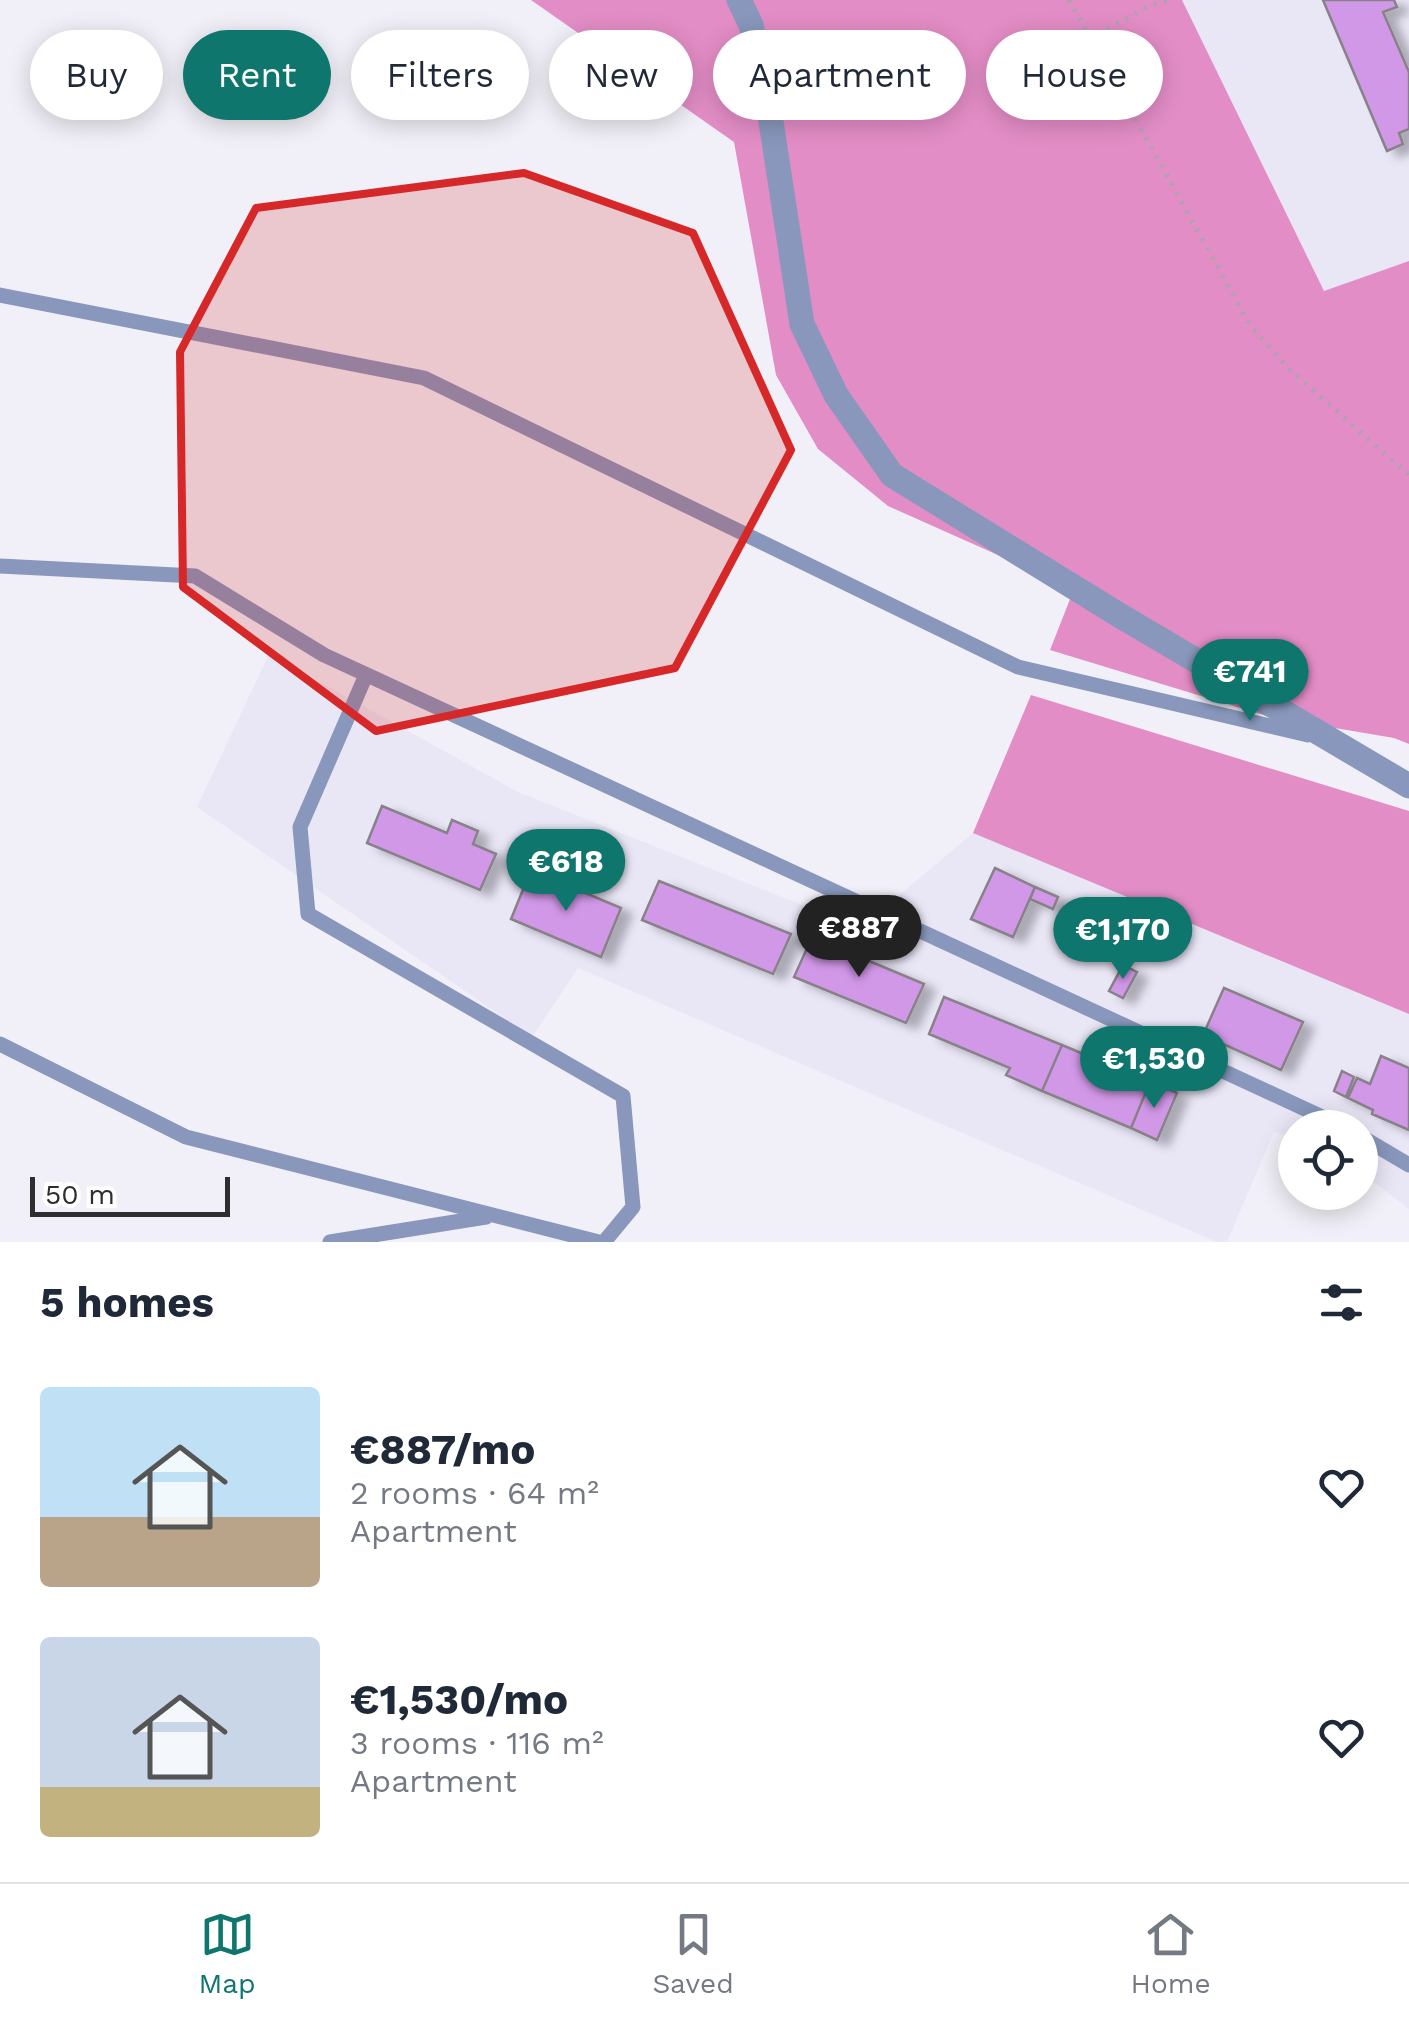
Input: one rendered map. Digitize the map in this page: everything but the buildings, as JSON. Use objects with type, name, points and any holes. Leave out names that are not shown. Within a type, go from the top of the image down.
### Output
[{"type":"street","points":[[739,0],[751,25],[768,102],[802,324],[836,396],[892,474],[1119,615],[1409,786]]},
{"type":"lane","points":[[0,295],[424,378],[1018,668],[1332,741]]},
{"type":"lane","points":[[0,566],[194,576],[324,655],[1307,1110]]},
{"type":"lane","points":[[0,1044],[186,1137],[602,1242],[633,1207],[623,1096],[308,914],[300,827],[366,675]]},
{"type":"lane","points":[[1378,1147],[1409,1165]]},
{"type":"lane","points":[[330,1242],[495,1216]]},
{"type":"path","points":[[1069,0],[1084,30]]},
{"type":"path","points":[[1105,30],[1148,6],[1172,0]]},
{"type":"path","points":[[1134,120],[1250,326],[1289,370],[1409,474]]},
{"type":"highlighted area","points":[[524,173],[693,233],[791,450],[675,668],[376,731],[183,587],[180,352],[256,208]]},
{"type":"shaded area","points":[[531,0],[1182,0],[1324,291],[1409,261],[1409,744],[1394,738],[1270,717],[1050,650],[1074,589],[888,506],[818,449],[776,375],[734,142],[693,113],[693,30],[574,30]]},
{"type":"shaded area","points":[[1182,0],[1409,0],[1409,261],[1324,291]]},
{"type":"shaded area","points":[[269,654],[518,792],[860,928],[973,833],[1409,1014],[1409,1209],[1378,1185],[1378,1110],[1278,1110],[1278,1133],[1274,1132],[1227,1242],[1217,1242],[578,968],[532,1037],[197,807]]},
{"type":"shaded area","points":[[1031,695],[1409,811],[1409,1014],[973,833]]}]
